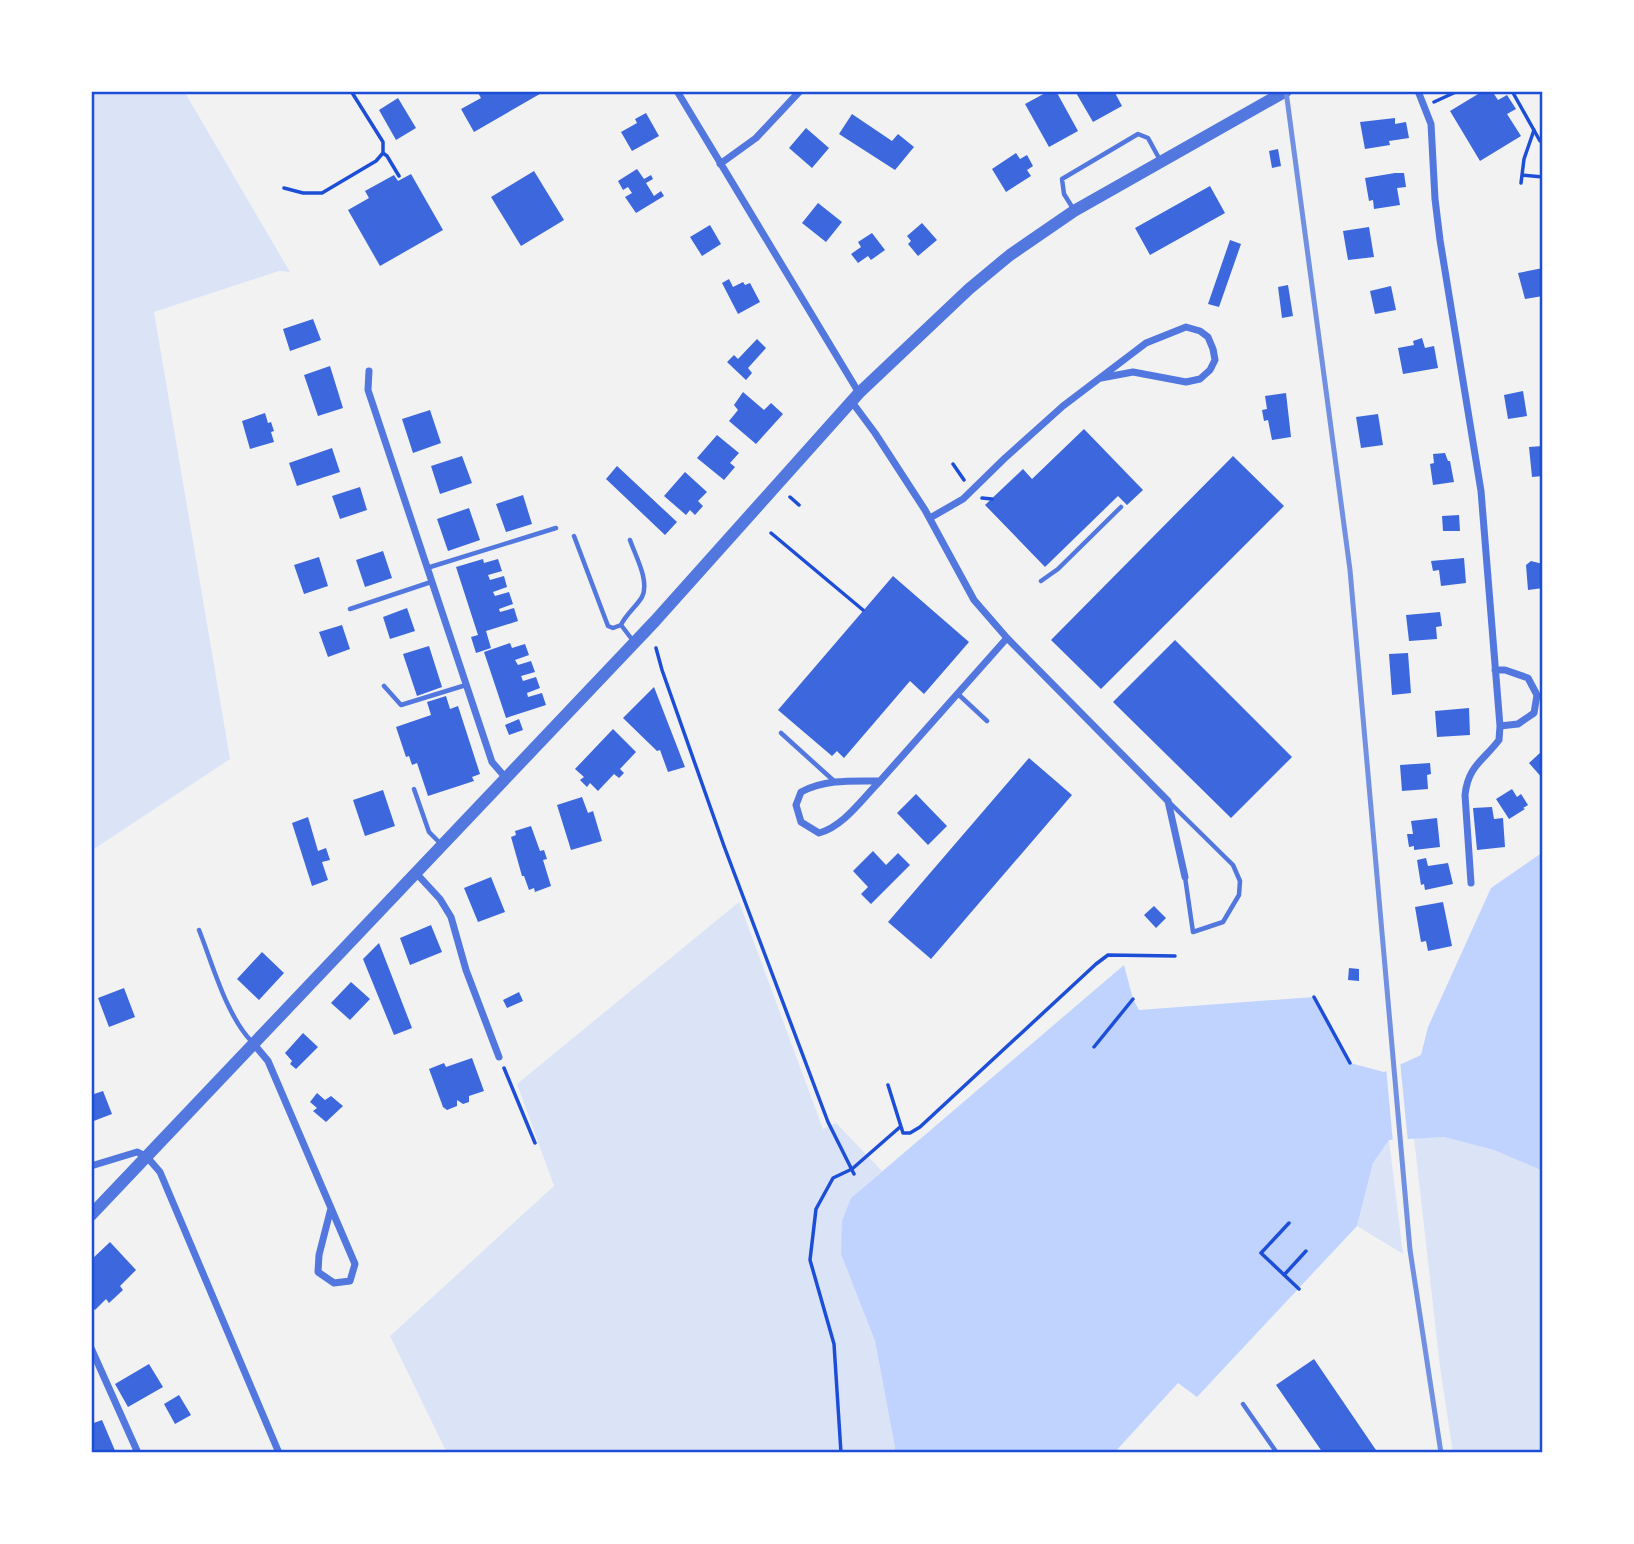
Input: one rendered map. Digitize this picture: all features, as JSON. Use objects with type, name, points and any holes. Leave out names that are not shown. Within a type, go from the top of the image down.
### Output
[{"type":"street","points":[[677,91],[875,433],[930,519],[974,600],[1007,638],[1168,801],[1185,877]]},
{"type":"street","points":[[720,164],[756,138],[800,91]]},
{"type":"street","points":[[91,1213],[634,643],[856,398],[969,289],[1010,255],[1074,211],[1286,91]]},
{"type":"street","points":[[1418,91],[1431,124],[1440,240],[1481,491],[1500,726],[1499,740],[1472,768],[1467,782],[1471,883]]},
{"type":"street","points":[[930,519],[963,499],[1046,421],[1101,377],[1146,344],[1186,327],[1200,331],[1208,337],[1213,349],[1215,360],[1210,370],[1200,379],[1186,382],[1133,372],[1101,377]]},
{"type":"street","points":[[369,370],[368,390],[426,569],[492,762],[505,777]]},
{"type":"street","points":[[880,781],[835,781],[815,785],[801,792],[796,805],[801,822],[819,833],[838,824],[880,781],[1007,638]]},
{"type":"street","points":[[1495,670],[1505,670],[1528,678],[1537,695],[1534,713],[1518,724],[1500,726]]},
{"type":"street","points":[[416,873],[440,899],[451,917],[466,970],[499,1056]]},
{"type":"street","points":[[253,1043],[268,1061],[331,1208],[355,1264],[350,1281],[334,1283],[318,1272],[319,1255],[331,1208]]},
{"type":"street","points":[[91,1166],[137,1152],[147,1157],[162,1177],[279,1453]]},
{"type":"street","points":[[91,1348],[138,1453]]},
{"type":"lane","points":[[1074,211],[1064,194],[1062,178],[1138,134],[1148,138],[1160,161]]},
{"type":"lane","points":[[1041,581],[1058,569],[1121,507]]},
{"type":"lane","points":[[426,569],[556,528]]},
{"type":"lane","points":[[574,536],[608,626],[621,625]]},
{"type":"lane","points":[[621,625],[645,588],[630,540]]},
{"type":"lane","points":[[350,609],[431,582]]},
{"type":"lane","points":[[621,625],[634,643]]},
{"type":"lane","points":[[384,686],[401,705],[466,685]]},
{"type":"lane","points":[[958,693],[987,721]]},
{"type":"lane","points":[[781,733],[835,781]]},
{"type":"lane","points":[[414,789],[429,832],[443,846]]},
{"type":"lane","points":[[1168,801],[1233,865],[1240,881],[1239,895],[1223,922],[1193,932],[1185,877]]},
{"type":"lane","points":[[199,930],[233,1014],[242,1031],[253,1043]]},
{"type":"lane","points":[[1243,1404],[1277,1453]]},
{"type":"path","points":[[284,188],[303,193],[322,193],[376,161],[383,153],[383,142],[351,91]]},
{"type":"path","points":[[1426,106],[1458,91]]},
{"type":"path","points":[[1512,91],[1540,141]]},
{"type":"path","points":[[1521,183],[1524,159],[1534,130]]},
{"type":"path","points":[[383,153],[399,176]]},
{"type":"path","points":[[1522,174],[1543,177]]},
{"type":"path","points":[[790,497],[799,505]]},
{"type":"path","points":[[771,533],[863,610]]},
{"type":"path","points":[[656,648],[724,846],[828,1122],[854,1174]]},
{"type":"path","points":[[888,1085],[900,1127],[903,1133],[910,1133],[920,1127],[1108,955],[1175,956]]},
{"type":"path","points":[[1314,997],[1350,1063]]},
{"type":"path","points":[[1094,1047],[1133,999]]},
{"type":"path","points":[[499,1056],[535,1143]]},
{"type":"path","points":[[841,1453],[834,1344],[810,1260],[816,1209],[833,1178],[852,1169],[900,1127]]},
{"type":"path","points":[[1289,1223],[1261,1252],[1299,1289]]},
{"type":"path","points":[[1284,1275],[1306,1251]]},
{"type":"shaded area","points":[[91,91],[184,91],[290,272],[279,271],[154,312],[230,759],[91,851]]},
{"type":"shaded area","points":[[739,902],[823,1129],[836,1123],[882,1171],[851,1198],[841,1253],[875,1341],[895,1448],[893,1453],[447,1453],[390,1336],[554,1186],[517,1084]]},
{"type":"shaded area","points":[[1444,1137],[1494,1150],[1543,1171],[1543,1453],[1453,1453],[1440,1367],[1414,1138]]},
{"type":"shaded area","points":[[1389,1140],[1403,1254],[1357,1226],[1373,1163]]},
{"type":"water","points":[[1543,852],[1543,1171],[1494,1150],[1444,1137],[1389,1140],[1373,1163],[1357,1226],[1197,1397],[1178,1383],[1114,1453],[893,1453],[895,1448],[875,1341],[841,1254],[842,1221],[851,1198],[1124,965],[1133,999],[1139,1010],[1314,997],[1350,1063],[1384,1072],[1421,1055],[1428,1027],[1491,888]]},
{"type":"pier","points":[[1400,1061],[1408,1142],[1393,1143],[1386,1067]]},
{"type":"building","points":[[477,91],[545,91],[474,132],[461,109],[481,98]]},
{"type":"building","points":[[1049,91],[1056,91],[1078,131],[1049,147],[1025,104]]},
{"type":"building","points":[[1075,91],[1114,91],[1122,106],[1093,122]]},
{"type":"building","points":[[1483,91],[1492,91],[1498,100],[1507,95],[1516,109],[1507,114],[1521,136],[1480,161],[1450,111]]},
{"type":"building","points":[[398,98],[416,128],[396,140],[379,110]]},
{"type":"building","points":[[646,113],[659,136],[632,151],[621,132],[637,123],[635,119]]},
{"type":"building","points":[[852,114],[892,141],[898,134],[914,147],[895,170],[839,134]]},
{"type":"building","points":[[1395,118],[1395,124],[1406,122],[1409,138],[1389,141],[1390,145],[1365,149],[1360,122]]},
{"type":"building","points":[[806,128],[829,148],[812,168],[789,148]]},
{"type":"building","points":[[1278,149],[1281,166],[1272,168],[1269,151]]},
{"type":"building","points":[[1016,153],[1020,159],[1027,155],[1033,166],[1027,170],[1031,176],[1006,192],[992,169]]},
{"type":"building","points":[[637,169],[644,179],[651,175],[653,179],[646,183],[654,196],[661,191],[664,196],[636,213],[625,197],[632,193],[628,187],[623,190],[618,181]]},
{"type":"building","points":[[534,171],[564,220],[521,246],[491,197]]},
{"type":"building","points":[[1404,173],[1406,187],[1397,188],[1400,205],[1374,209],[1373,200],[1369,201],[1365,178]]},
{"type":"building","points":[[411,174],[443,230],[380,266],[348,210],[369,198],[365,191],[394,175],[398,181]]},
{"type":"building","points":[[1210,186],[1225,213],[1150,255],[1135,228]]},
{"type":"building","points":[[818,203],[842,222],[826,242],[802,223]]},
{"type":"building","points":[[922,223],[937,240],[918,256],[908,244],[911,241],[907,236]]},
{"type":"building","points":[[710,225],[721,244],[702,256],[690,237]]},
{"type":"building","points":[[1369,227],[1374,257],[1348,260],[1343,231]]},
{"type":"building","points":[[872,233],[885,250],[871,260],[868,256],[858,263],[851,254],[861,247],[858,242]]},
{"type":"building","points":[[1230,240],[1241,244],[1219,307],[1208,304]]},
{"type":"building","points":[[1543,268],[1543,296],[1525,299],[1518,273]]},
{"type":"building","points":[[729,279],[733,287],[743,282],[745,285],[750,283],[760,302],[738,314],[722,283]]},
{"type":"building","points":[[1288,285],[1293,316],[1282,318],[1278,287]]},
{"type":"building","points":[[1391,286],[1396,310],[1375,314],[1370,291]]},
{"type":"building","points":[[313,319],[321,340],[290,351],[283,329]]},
{"type":"building","points":[[1422,338],[1425,348],[1434,346],[1438,368],[1403,374],[1398,348],[1414,345],[1413,341]]},
{"type":"building","points":[[757,339],[766,348],[748,368],[752,373],[746,380],[727,362],[734,355],[738,359]]},
{"type":"building","points":[[330,366],[343,408],[318,416],[304,375]]},
{"type":"building","points":[[1523,391],[1527,416],[1508,419],[1504,395]]},
{"type":"building","points":[[743,392],[764,410],[771,403],[783,414],[756,444],[729,421],[738,410],[734,405]]},
{"type":"building","points":[[1286,393],[1291,437],[1272,440],[1268,420],[1264,421],[1262,410],[1267,409],[1265,396]]},
{"type":"building","points":[[430,410],[441,443],[413,453],[402,419]]},
{"type":"building","points":[[265,413],[274,431],[271,432],[274,442],[250,449],[242,421]]},
{"type":"building","points":[[1378,414],[1383,445],[1361,448],[1356,417]]},
{"type":"building","points":[[1084,429],[1143,490],[1127,505],[1118,496],[1045,567],[985,505],[1023,469],[1032,479]]},
{"type":"building","points":[[717,435],[739,453],[730,463],[735,467],[724,480],[697,458]]},
{"type":"building","points":[[1543,446],[1543,476],[1532,477],[1529,447]]},
{"type":"building","points":[[332,448],[340,472],[297,486],[289,463]]},
{"type":"building","points":[[1445,453],[1450,461],[1454,482],[1433,485],[1430,464],[1434,463],[1433,454]]},
{"type":"building","points":[[462,456],[472,483],[440,494],[431,466]]},
{"type":"building","points":[[1233,456],[1284,506],[1101,689],[1051,640]]},
{"type":"building","points":[[617,466],[677,522],[665,535],[606,479]]},
{"type":"building","points":[[685,472],[707,492],[698,501],[703,506],[695,515],[690,510],[686,515],[664,496]]},
{"type":"building","points":[[360,487],[367,510],[340,519],[332,496]]},
{"type":"building","points":[[523,495],[532,524],[506,532],[496,504]]},
{"type":"building","points":[[469,508],[480,540],[448,551],[437,519]]},
{"type":"building","points":[[1459,515],[1460,531],[1443,531],[1442,516]]},
{"type":"building","points":[[383,551],[392,578],[365,587],[356,560]]},
{"type":"building","points":[[319,557],[328,586],[304,594],[294,565]]},
{"type":"building","points":[[1464,558],[1466,583],[1441,586],[1439,570],[1433,571],[1431,561]]},
{"type":"building","points":[[483,559],[484,563],[498,559],[502,571],[488,575],[490,580],[504,576],[507,587],[493,592],[495,596],[509,592],[513,604],[499,609],[500,612],[514,608],[518,621],[486,631],[491,648],[476,653],[471,637],[478,635],[456,567]]},
{"type":"building","points":[[1531,561],[1543,564],[1543,588],[1528,590],[1526,565]]},
{"type":"building","points":[[893,576],[969,642],[924,694],[910,681],[844,758],[837,751],[832,756],[778,710]]},
{"type":"building","points":[[407,608],[415,631],[390,639],[383,617]]},
{"type":"building","points":[[1440,612],[1442,626],[1436,627],[1437,639],[1409,641],[1406,615]]},
{"type":"building","points":[[342,625],[350,649],[328,657],[319,632]]},
{"type":"building","points":[[1175,640],[1292,757],[1231,818],[1113,702]]},
{"type":"building","points":[[510,643],[512,648],[525,644],[529,655],[515,660],[518,665],[531,661],[535,672],[521,676],[523,681],[536,677],[540,688],[527,693],[528,697],[542,693],[546,705],[506,718],[484,652]]},
{"type":"building","points":[[429,646],[442,687],[417,696],[403,654]]},
{"type":"building","points":[[1408,653],[1411,693],[1392,695],[1389,654]]},
{"type":"building","points":[[654,687],[685,767],[668,772],[660,750],[657,751],[623,718]]},
{"type":"building","points":[[446,696],[450,709],[458,706],[480,774],[472,777],[474,781],[428,796],[417,763],[412,765],[409,756],[406,757],[396,727],[431,715],[427,702]]},
{"type":"building","points":[[1469,708],[1470,735],[1437,737],[1435,711]]},
{"type":"building","points":[[519,719],[523,730],[509,735],[505,725]]},
{"type":"building","points":[[613,729],[636,752],[620,769],[624,773],[619,778],[614,774],[598,791],[590,783],[587,787],[580,780],[584,777],[575,769]]},
{"type":"building","points":[[1543,753],[1543,779],[1529,763]]},
{"type":"building","points":[[1029,758],[1072,795],[931,959],[888,922]]},
{"type":"building","points":[[1430,763],[1428,789],[1402,791],[1400,765]]},
{"type":"building","points":[[1512,789],[1517,797],[1521,794],[1528,805],[1509,819],[1496,799]]},
{"type":"building","points":[[383,790],[395,826],[365,836],[353,800]]},
{"type":"building","points":[[916,794],[947,826],[928,845],[897,813]]},
{"type":"building","points":[[582,797],[588,813],[593,811],[602,841],[571,850],[557,805]]},
{"type":"building","points":[[1492,807],[1494,819],[1503,818],[1505,847],[1477,850],[1473,808]]},
{"type":"building","points":[[308,817],[318,851],[326,848],[330,860],[322,862],[328,880],[312,886],[292,823]]},
{"type":"building","points":[[1437,818],[1440,847],[1414,850],[1414,846],[1409,847],[1407,834],[1413,834],[1411,821]]},
{"type":"building","points":[[531,826],[540,851],[544,850],[547,859],[543,860],[551,886],[535,892],[534,888],[529,890],[522,876],[511,837],[516,835],[515,831]]},
{"type":"building","points":[[873,851],[886,865],[898,853],[910,865],[871,904],[861,894],[868,887],[853,871]]},
{"type":"building","points":[[1426,858],[1428,866],[1448,863],[1453,884],[1425,890],[1424,884],[1421,885],[1417,860]]},
{"type":"building","points":[[491,877],[505,912],[478,922],[464,888]]},
{"type":"building","points":[[1443,902],[1452,946],[1428,951],[1426,941],[1421,942],[1415,907]]},
{"type":"building","points":[[1154,906],[1166,918],[1156,928],[1144,915]]},
{"type":"building","points":[[431,925],[442,952],[410,965],[400,938]]},
{"type":"building","points":[[379,943],[412,1028],[394,1035],[363,959]]},
{"type":"building","points":[[262,952],[284,973],[259,1000],[237,979]]},
{"type":"building","points":[[1349,968],[1359,969],[1359,981],[1348,980]]},
{"type":"building","points":[[351,982],[370,999],[350,1020],[331,1003]]},
{"type":"building","points":[[124,988],[135,1017],[109,1027],[98,998]]},
{"type":"building","points":[[519,992],[523,1001],[507,1008],[503,1000]]},
{"type":"building","points":[[303,1033],[318,1047],[296,1069],[290,1064],[292,1061],[285,1053]]},
{"type":"building","points":[[472,1058],[484,1091],[469,1096],[469,1102],[463,1104],[457,1100],[457,1106],[447,1110],[443,1107],[429,1069],[444,1063],[446,1067]]},
{"type":"building","points":[[103,1091],[112,1114],[91,1122],[91,1095]]},
{"type":"building","points":[[317,1093],[325,1100],[331,1096],[343,1106],[326,1122],[313,1111],[317,1108],[310,1102]]},
{"type":"building","points":[[110,1242],[136,1270],[120,1286],[123,1290],[109,1303],[106,1299],[95,1310],[91,1306],[91,1260]]},
{"type":"building","points":[[1314,1359],[1378,1453],[1323,1453],[1276,1385]]},
{"type":"building","points":[[149,1364],[163,1387],[128,1407],[115,1384]]},
{"type":"building","points":[[179,1395],[191,1415],[175,1424],[164,1404]]},
{"type":"building","points":[[102,1420],[116,1453],[91,1453],[91,1424]]},
{"type":"railway","points":[[1286,91],[1350,570],[1410,1250],[1441,1453]]}]
